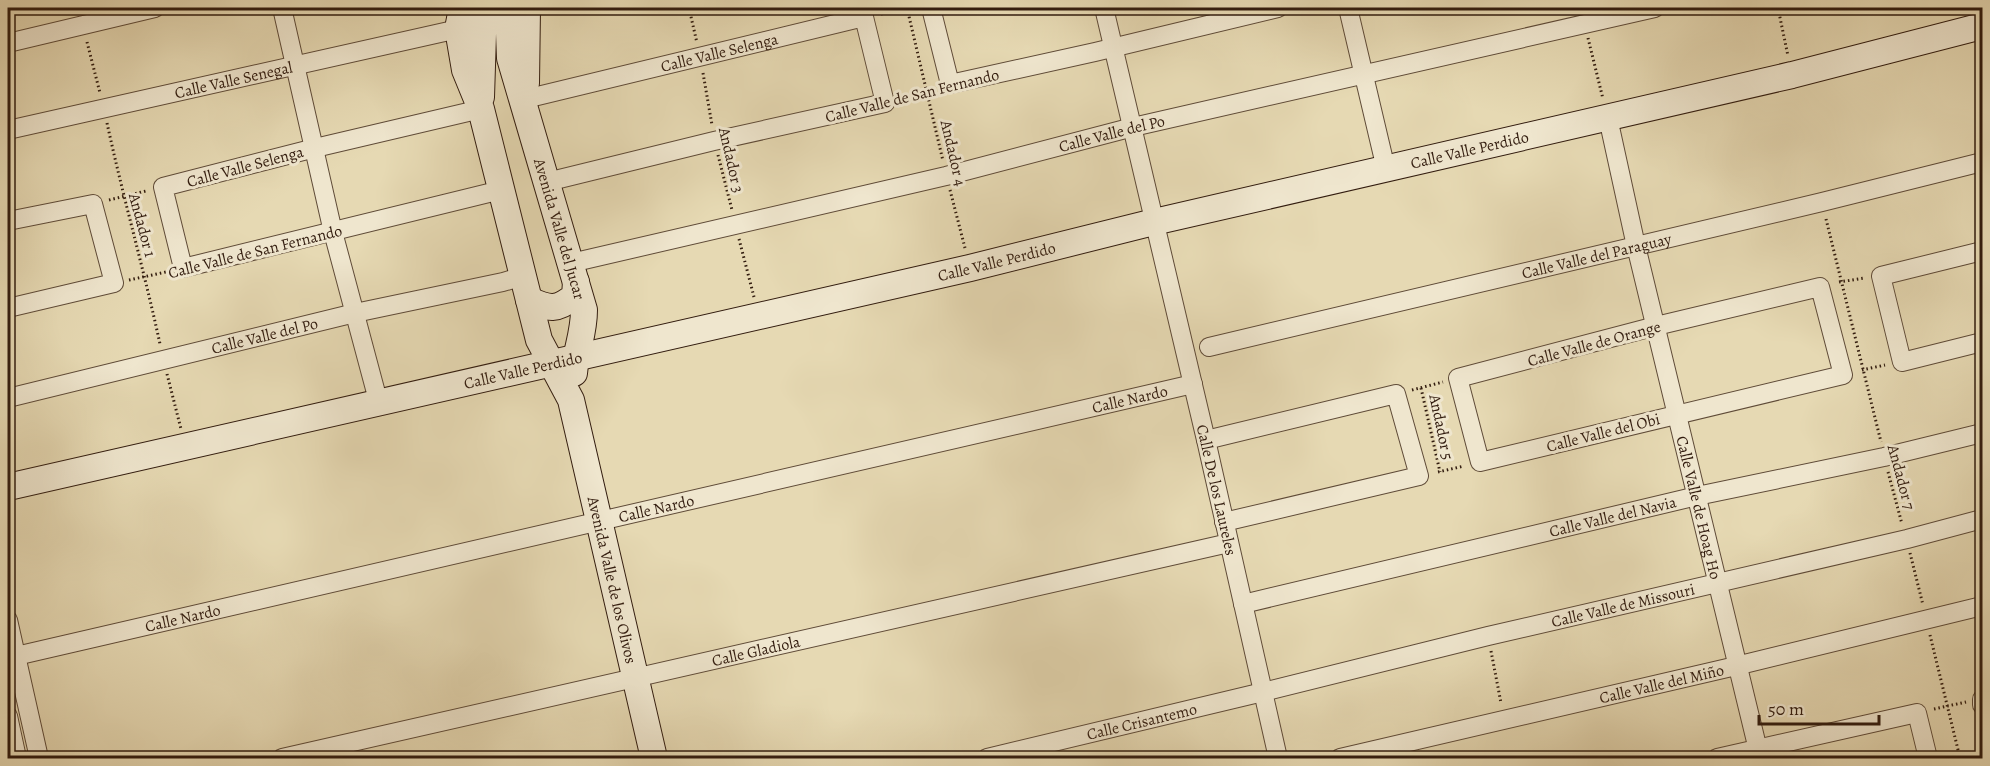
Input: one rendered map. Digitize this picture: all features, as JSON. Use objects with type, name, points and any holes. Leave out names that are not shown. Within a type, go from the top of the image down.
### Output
[{"type":"street","points":[[8,43],[155,8]]},
{"type":"street","points":[[282,8],[333,232],[379,404]]},
{"type":"street","points":[[481,109],[486,8]]},
{"type":"street","name":"Avenida Valle del Jucar","points":[[508,8],[510,58],[584,310],[584,329],[564,361]]},
{"type":"street","name":"Avenida Valle del Jucar","points":[[521,100],[527,77],[527,8]]},
{"type":"street","points":[[931,8],[950,84]]},
{"type":"street","name":"Calle De los Laureles","points":[[1104,8],[1206,440],[1278,759]]},
{"type":"street","name":"Calle Valle de San Fernando","points":[[950,84],[1278,8]]},
{"type":"street","points":[[1348,8],[1386,169]]},
{"type":"street","name":"Calle Valle del Po","points":[[573,272],[736,226],[946,176],[1133,127],[1655,8]]},
{"type":"street","points":[[864,17],[885,103]]},
{"type":"street","name":"Calle Valle Selenga","points":[[521,100],[864,17]]},
{"type":"street","points":[[460,18],[465,70],[481,109],[539,340],[564,361]]},
{"type":"street","name":"Calle Valle Senegal","points":[[8,130],[295,64],[460,18]]},
{"type":"street","name":"Calle Valle Perdido","points":[[8,487],[970,268],[1154,222],[1792,75],[1983,26]]},
{"type":"street","name":"Calle Valle de San Fernando","points":[[547,182],[714,141],[885,103]]},
{"type":"street","name":"Calle Valle Selenga","points":[[163,188],[315,148],[481,109]]},
{"type":"street","name":"Calle Valle de Hoag Ho","points":[[1608,118],[1636,246],[1759,754]]},
{"type":"street","name":"Calle Valle del Paraguay","points":[[1209,346],[1983,162]]},
{"type":"street","points":[[163,188],[183,268]]},
{"type":"street","name":"Calle Valle de San Fernando","points":[[183,268],[501,190]]},
{"type":"street","points":[[8,221],[93,204],[114,283],[8,308]]},
{"type":"street","points":[[1983,251],[1881,276],[1902,362],[1983,342]]},
{"type":"street","points":[[526,288],[548,308],[563,306],[575,296],[573,272]]},
{"type":"street","name":"Calle Valle del Po","points":[[8,398],[355,313],[503,282],[526,288]]},
{"type":"street","points":[[1820,287],[1843,375]]},
{"type":"street","name":"Calle Valle de Orange","points":[[1458,378],[1656,326],[1820,287]]},
{"type":"street","name":"Avenida Valle de los Olivos","points":[[564,361],[654,759]]},
{"type":"street","name":"Calle Valle del Obi","points":[[1480,462],[1843,375]]},
{"type":"street","points":[[1458,378],[1480,462]]},
{"type":"street","name":"Calle Nardo","points":[[15,656],[1193,384]]},
{"type":"street","points":[[1206,440],[1396,394],[1419,476],[1224,522]]},
{"type":"street","name":"Calle Valle del Navia","points":[[1243,604],[1696,496],[1884,457],[1983,433]]},
{"type":"street","name":"Calle Valle de Missouri","points":[[1263,692],[1488,636],[1907,539],[1983,519]]},
{"type":"street","name":"Calle Gladiola","points":[[282,759],[1229,543]]},
{"type":"street","name":"Calle Valle del Miño","points":[[1340,759],[1983,606]]},
{"type":"street","points":[[8,620],[39,759]]},
{"type":"street","name":"Calle Crisantemo","points":[[987,759],[1263,692]]},
{"type":"street","points":[[1717,759],[1759,754],[1917,713],[1928,759]]},
{"type":"street","points":[[8,716],[17,759]]},
{"type":"path","name":"Andador 3","points":[[688,8],[700,56],[714,141],[759,316]]},
{"type":"path","points":[[864,17],[917,8]]},
{"type":"path","points":[[1778,8],[1792,75]]},
{"type":"path","name":"Andador 4","points":[[907,9],[970,268]]},
{"type":"path","name":"Andador 1","points":[[83,24],[123,197],[145,277],[186,448]]},
{"type":"path","points":[[1585,25],[1608,118]]},
{"type":"path","name":"Calle Valle de San Fernando","points":[[885,103],[950,84]]},
{"type":"path","points":[[93,204],[163,188]]},
{"type":"path","name":"Andador 7","points":[[1822,202],[1960,759]]},
{"type":"path","name":"Calle Valle de San Fernando","points":[[114,283],[183,268]]},
{"type":"path","points":[[1820,287],[1841,281],[1881,276]]},
{"type":"path","points":[[1843,375],[1902,362]]},
{"type":"path","points":[[1396,394],[1458,378]]},
{"type":"path","name":"Andador 5","points":[[1421,388],[1440,472]]},
{"type":"path","points":[[1419,476],[1480,462]]},
{"type":"path","points":[[1488,636],[1505,720]]},
{"type":"path","points":[[1917,713],[1982,701]]}]
